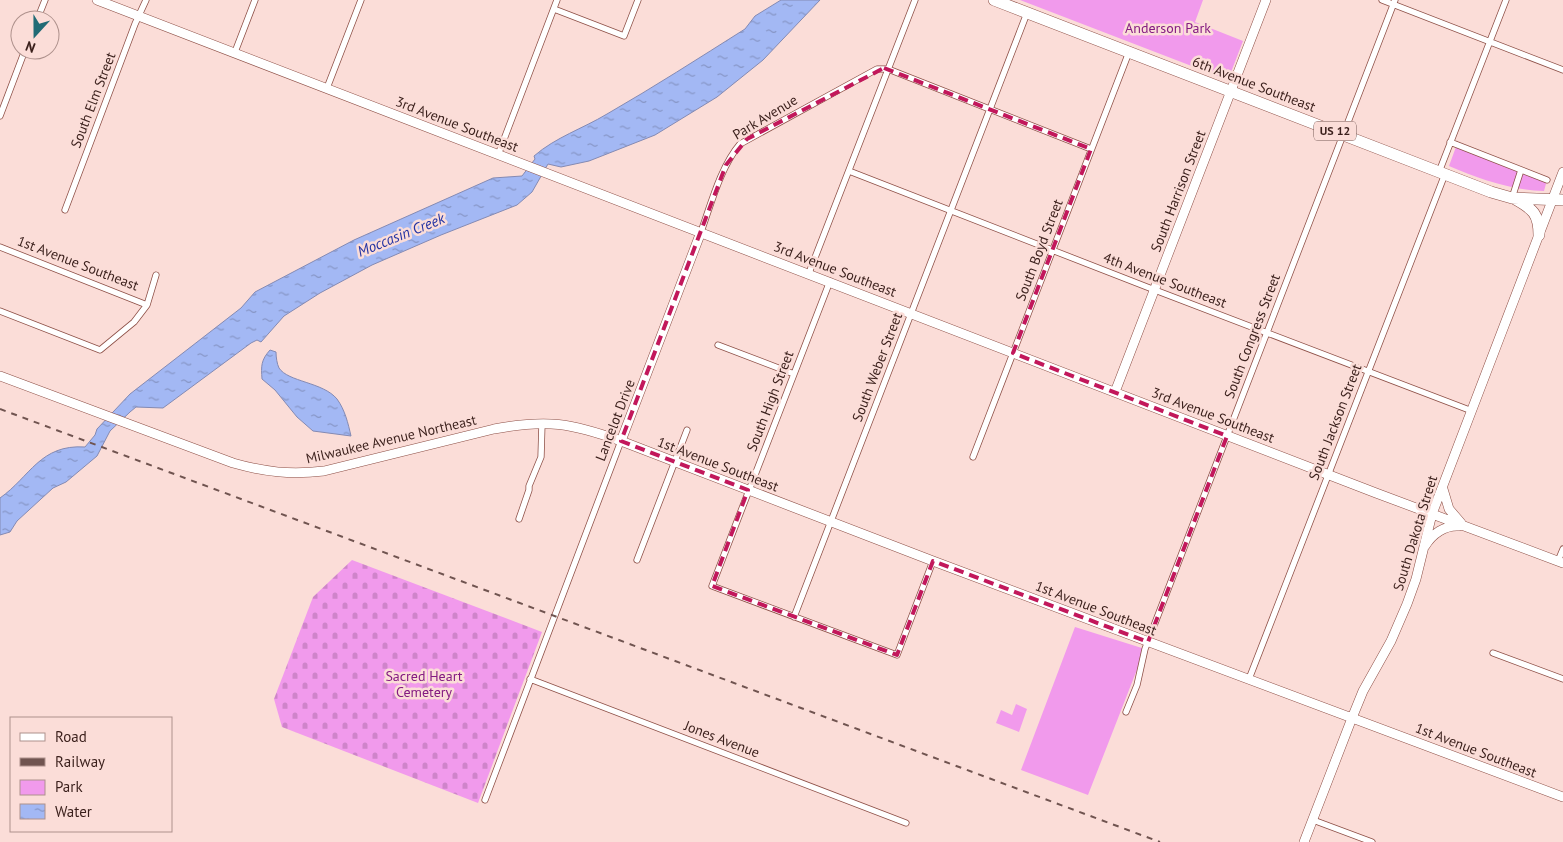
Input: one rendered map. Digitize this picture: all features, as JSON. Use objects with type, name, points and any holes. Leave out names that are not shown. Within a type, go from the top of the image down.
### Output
[{"type":"highway","name":"6th Avenue Southeast","points":[[994,0],[1491,192],[1512,198],[1558,200]]},
{"type":"highway","points":[[1512,198],[1535,214],[1539,223],[1539,235]]},
{"type":"street","name":"3rd Avenue Southeast","points":[[97,0],[809,273],[1227,436],[1561,562]]},
{"type":"street","name":"South Elm Street","points":[[64,210],[146,0]]},
{"type":"street","points":[[235,52],[255,0]]},
{"type":"street","points":[[327,88],[361,0]]},
{"type":"street","points":[[498,155],[557,0]]},
{"type":"street","points":[[554,9],[624,36],[638,0]]},
{"type":"street","points":[[809,273],[915,0]]},
{"type":"street","name":"South Harrison Street","points":[[1115,392],[1266,0]]},
{"type":"street","points":[[1382,0],[1394,2],[1563,70]]},
{"type":"street","name":"South Jackson Street","points":[[1249,680],[1368,372],[1442,173],[1450,142],[1506,0]]},
{"type":"street","name":"South Congress Street","points":[[1126,712],[1137,685],[1148,642],[1394,2]]},
{"type":"street","name":"South Weber Street","points":[[794,617],[1027,13]]},
{"type":"street","name":"South Boyd Street","points":[[973,457],[1129,52]]},
{"type":"street","points":[[0,116],[22,60]]},
{"type":"street","name":"Park Avenue","points":[[701,232],[726,165],[740,144],[871,72],[877,69],[888,69]]},
{"type":"street","points":[[888,69],[1091,149]]},
{"type":"street","points":[[1450,142],[1547,180]]},
{"type":"street","points":[[1512,198],[1521,170]]},
{"type":"street","name":"4th Avenue Southeast","points":[[849,171],[1052,251],[1472,411]]},
{"type":"street","name":"South Dakota Street","points":[[1304,842],[1363,691],[1402,618],[1416,579],[1432,514],[1539,235],[1558,200],[1563,172]]},
{"type":"street","name":"Lancelot Drive","points":[[485,800],[701,232]]},
{"type":"street","name":"1st Avenue Southeast","points":[[0,247],[147,305]]},
{"type":"street","points":[[0,311],[100,350],[134,322],[147,305],[156,275]]},
{"type":"street","name":"South High Street","points":[[794,617],[712,586],[830,282]]},
{"type":"street","points":[[718,345],[794,374]]},
{"type":"street","name":"Milwaukee Avenue Northeast","points":[[0,376],[233,463],[272,472],[298,474],[340,468],[494,429],[521,424],[542,423],[572,426],[622,441]]},
{"type":"street","points":[[519,519],[529,486],[541,457],[542,423]]},
{"type":"street","points":[[636,560],[687,430]]},
{"type":"street","name":"1st Avenue Southeast","points":[[622,441],[933,561],[1563,797]]},
{"type":"street","points":[[1443,486],[1450,509],[1458,521],[1465,526]]},
{"type":"street","points":[[1423,551],[1435,534],[1444,528],[1456,525],[1465,526]]},
{"type":"street","points":[[1561,562],[1563,549]]},
{"type":"street","points":[[794,617],[896,656],[933,561]]},
{"type":"street","points":[[1493,653],[1563,679]]},
{"type":"street","name":"Jones Avenue","points":[[530,679],[906,823]]},
{"type":"street","points":[[1313,820],[1372,842]]},
{"type":"highlighted area","points":[[884,68],[1091,149],[1013,353],[1227,436],[1148,642],[933,561],[897,655],[712,586],[748,490],[621,441],[726,165],[747,139]]},
{"type":"green space","name":"Anderson Park","points":[[1020,0],[1203,0],[1195,22],[1243,41],[1228,80]]},
{"type":"green space","points":[[1457,144],[1547,180],[1544,191],[1495,183],[1449,166]]},
{"type":"green space","name":"Sacred Heart Cemetery","points":[[352,560],[542,632],[478,803],[282,727],[274,699],[313,597]]},
{"type":"green space","points":[[1075,627],[1145,649],[1088,795],[1021,770]]},
{"type":"green space","points":[[1016,704],[1027,709],[1019,732],[996,723],[1001,710],[1012,715]]},
{"type":"water","name":"Moccasin Creek","points":[[781,0],[820,0],[763,60],[717,97],[655,135],[589,161],[561,167],[548,164],[532,192],[517,205],[372,265],[320,293],[284,316],[261,342],[257,340],[251,343],[163,408],[136,407],[110,431],[97,456],[66,482],[53,488],[17,521],[10,532],[0,535],[0,498],[46,456],[70,447],[85,447],[95,435],[97,429],[130,394],[241,308],[255,292],[354,240],[493,178],[522,176],[535,159],[534,156],[542,149],[607,114],[745,29],[755,16]]},
{"type":"water","points":[[270,350],[276,352],[278,366],[284,373],[323,389],[337,399],[344,412],[351,436],[313,431],[297,417],[275,390],[262,379],[262,363]]},
{"type":"railway","points":[[0,409],[1160,842]]}]
